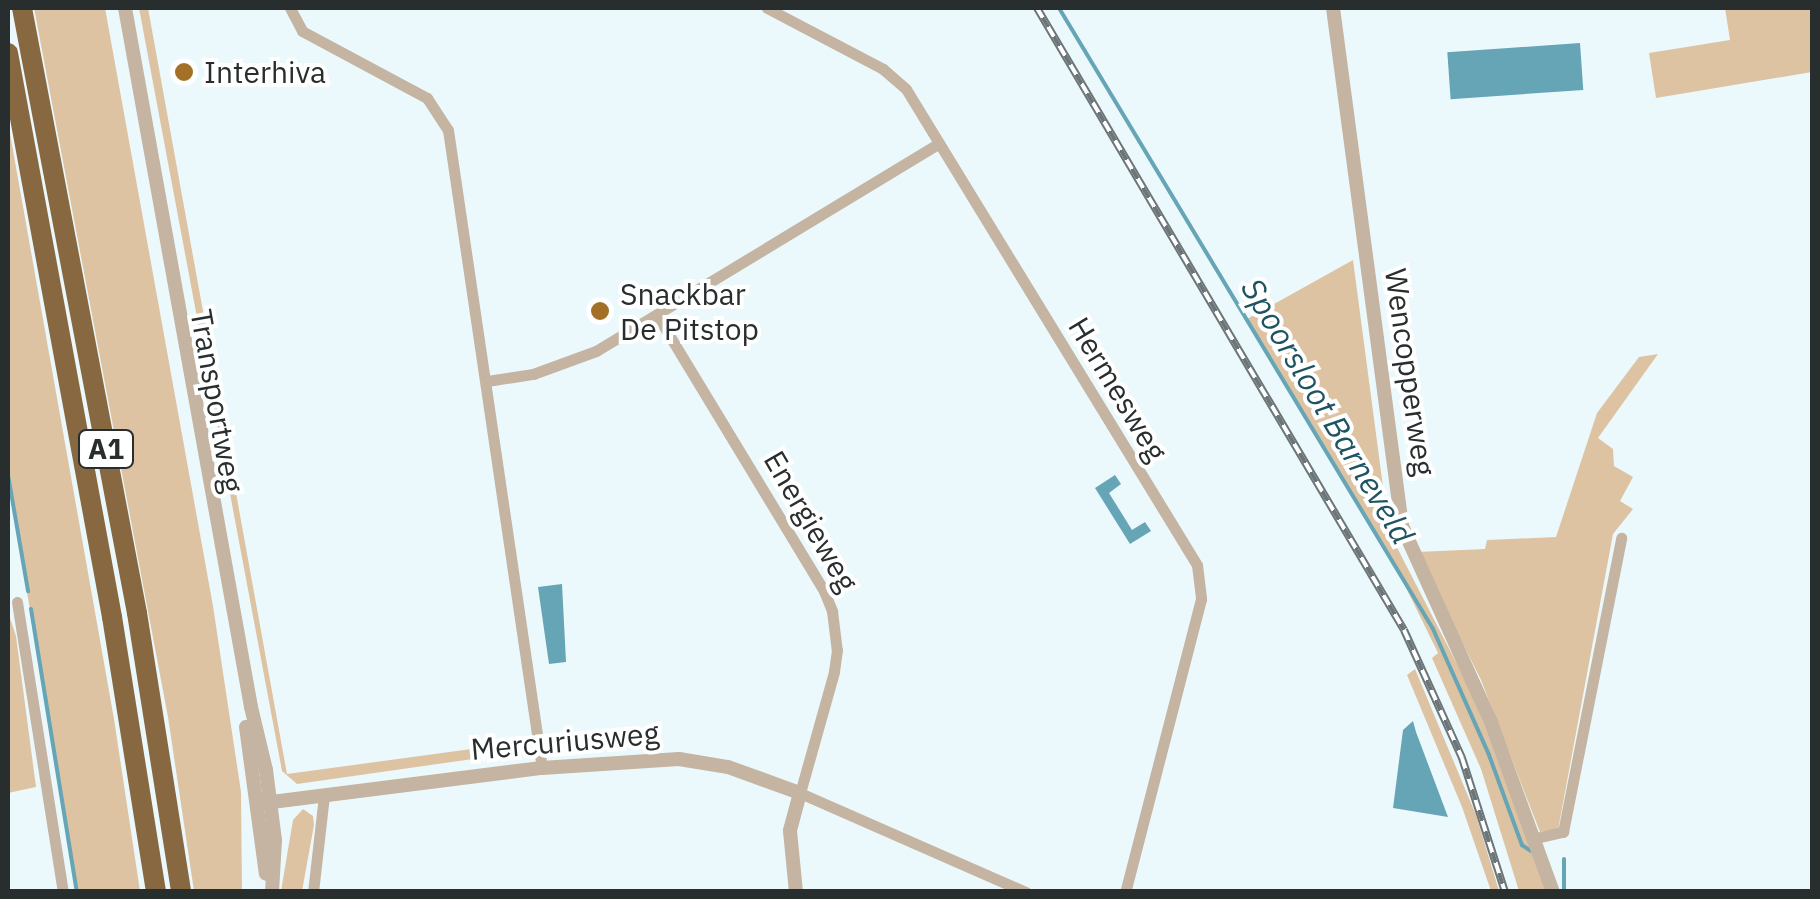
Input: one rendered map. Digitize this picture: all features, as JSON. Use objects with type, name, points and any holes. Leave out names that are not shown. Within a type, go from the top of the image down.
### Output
[{"type":"highway","name":"A1","points":[[22,8],[133,594],[181,892]]},
{"type":"highway","name":"A1","points":[[8,53],[112,617],[156,892]]},
{"type":"street","name":"Transportweg","points":[[121,8],[265,803]]},
{"type":"street","points":[[290,8],[302,32],[427,98],[448,130],[542,768]]},
{"type":"street","name":"Hermesweg","points":[[767,8],[883,68],[906,89],[1200,577],[1202,599],[1124,892]]},
{"type":"street","name":"Wencopperweg","points":[[1333,8],[1402,526],[1490,720],[1553,892]]},
{"type":"street","points":[[487,381],[572,362],[940,144]]},
{"type":"street","name":"Energieweg","points":[[657,315],[824,591],[832,611],[837,650],[834,672],[790,832],[796,892]]},
{"type":"street","points":[[1536,838],[1564,832],[1621,538]]},
{"type":"street","points":[[17,602],[63,892]]},
{"type":"street","name":"Mercuriusweg","points":[[265,803],[542,768],[679,759],[728,767],[800,793],[1026,892]]},
{"type":"street","points":[[313,892],[324,795]]},
{"type":"street","points":[[265,803],[269,892]]},
{"type":"shaded area","points":[[34,8],[105,8],[213,606],[241,792],[242,891],[194,891],[168,717]]},
{"type":"shaded area","points":[[139,8],[148,8],[287,774],[523,742],[515,753],[297,784],[282,771]]},
{"type":"shaded area","points":[[1725,8],[1812,8],[1812,72],[1656,98],[1649,53],[1730,40]]},
{"type":"shaded area","points":[[8,122],[114,719],[140,891],[78,891],[8,481]]},
{"type":"shaded area","points":[[1353,260],[1389,532],[1473,695],[1547,891],[1519,891],[1481,769],[1432,658],[1438,653],[1391,557],[1247,319]]},
{"type":"shaded area","points":[[1658,354],[1598,438],[1613,449],[1614,466],[1633,477],[1620,501],[1633,509],[1613,534],[1558,830],[1540,832],[1481,680],[1417,552],[1485,549],[1487,540],[1556,537],[1597,413],[1639,357]]},
{"type":"shaded area","points":[[8,612],[16,636],[36,787],[8,793]]},
{"type":"shaded area","points":[[1415,669],[1476,815],[1499,891],[1491,891],[1462,807],[1407,675]]},
{"type":"shaded area","points":[[303,809],[313,816],[314,825],[302,891],[281,891],[293,820]]},
{"type":"water","points":[[1580,43],[1583,90],[1451,99],[1447,52]]},
{"type":"water","points":[[1115,475],[1121,484],[1109,493],[1132,530],[1145,522],[1151,531],[1130,544],[1095,488]]},
{"type":"water","points":[[562,584],[566,662],[549,664],[538,587]]},
{"type":"water","points":[[1413,721],[1448,817],[1393,808],[1403,730]]},
{"type":"waterway","name":"Spoorsloot Barneveld","points":[[1059,8],[1433,629],[1489,755],[1522,845],[1531,851]]},
{"type":"waterway","points":[[8,475],[28,591]]},
{"type":"waterway","points":[[31,609],[77,892]]},
{"type":"waterway","name":"Spoorsloot Barneveld","points":[[1564,859],[1564,892]]},
{"type":"railway","points":[[1037,8],[1404,630],[1462,758],[1505,892]]},
{"type":"place","name":"Interhiva","points":[[184,72]]},
{"type":"place","name":"Snackbar De Pitstop","points":[[600,311]]}]
